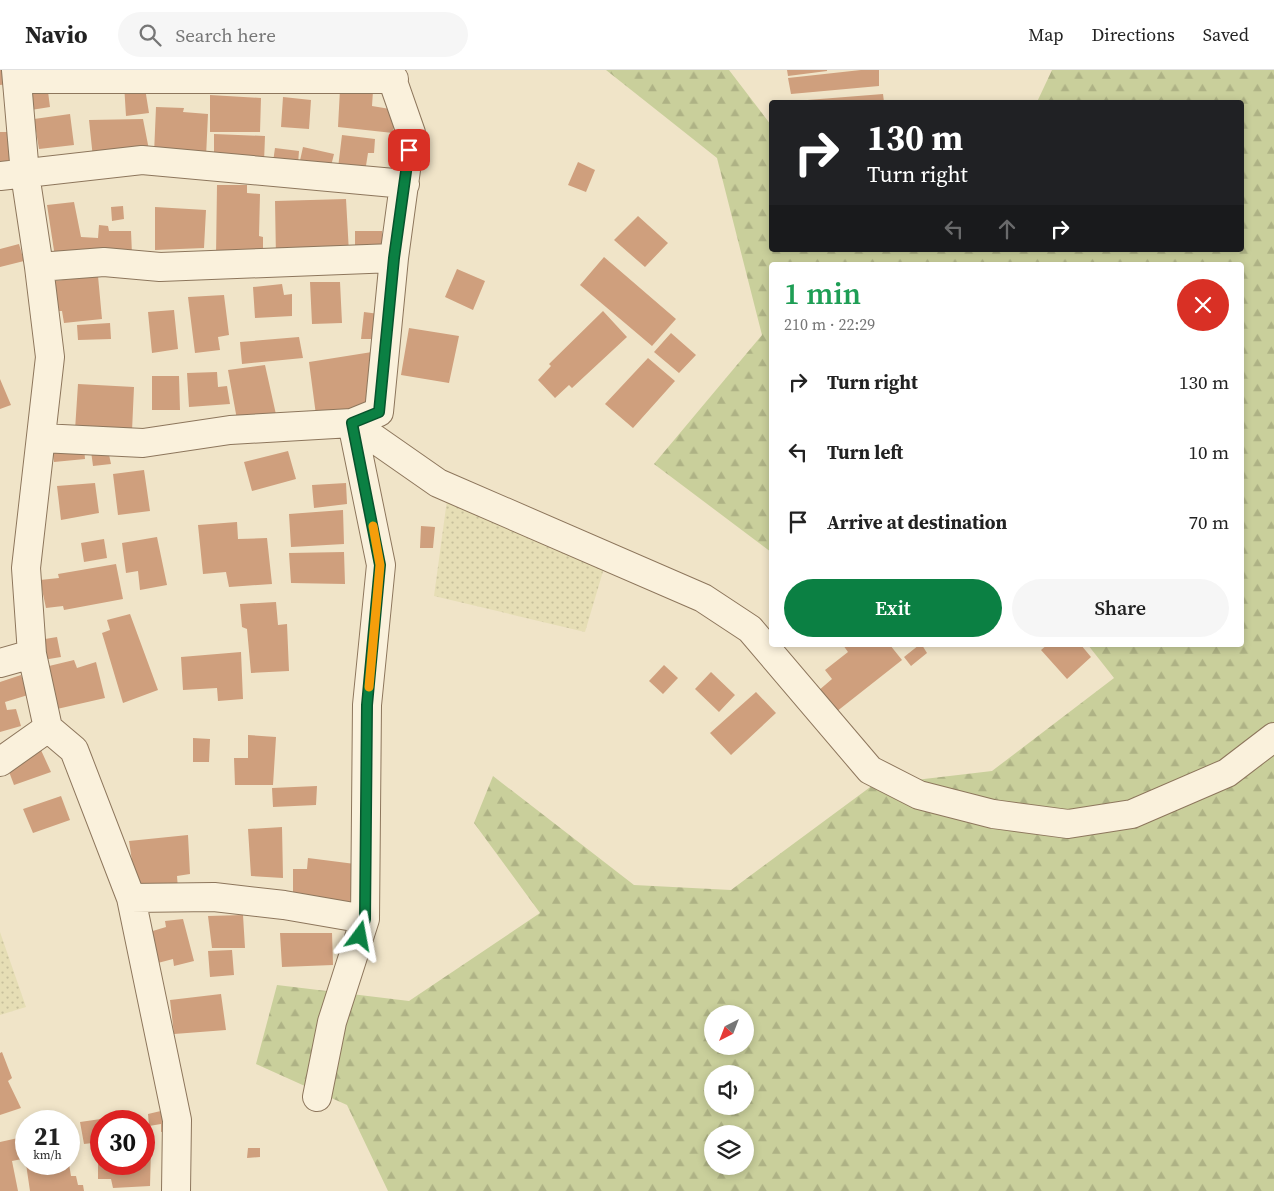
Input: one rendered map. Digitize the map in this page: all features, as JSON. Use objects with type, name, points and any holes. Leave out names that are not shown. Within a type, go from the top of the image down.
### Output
[{"type":"street","points":[[41,438],[143,443],[230,430],[352,423],[379,412],[394,258],[411,133],[392,74],[16,74],[12,175],[40,268],[50,357],[26,568],[32,654],[48,728],[74,750],[131,898],[177,1120],[176,1191]]},
{"type":"street","points":[[12,175],[142,160],[405,184]]},
{"type":"street","points":[[40,268],[104,262],[160,267],[394,258]]},
{"type":"street","points":[[352,423],[438,483],[703,598],[750,629],[870,770],[919,795],[993,814],[1068,824],[1132,814],[1227,773],[1274,737]]},
{"type":"street","points":[[318,1097],[332,1022],[365,919],[367,705],[380,565],[352,423]]},
{"type":"street","points":[[0,664],[32,654]]},
{"type":"street","points":[[0,762],[48,728]]},
{"type":"street","points":[[131,898],[214,897],[284,905],[365,919]]},
{"type":"shaded area","points":[[447,500],[604,568],[585,632],[434,596]]},
{"type":"shaded area","points":[[0,932],[26,1007],[0,1015]]},
{"type":"green space","points":[[606,70],[729,70],[769,122],[769,252],[1244,252],[1244,100],[1038,100],[1052,70],[1274,70],[1274,1191],[388,1191],[347,1105],[256,1064],[277,985],[409,1001],[540,913],[474,823],[493,776],[634,885],[731,890],[873,785],[992,771],[1114,678],[1090,647],[1244,647],[1244,262],[769,262],[769,550],[654,464],[762,335],[717,158]]},
{"type":"building","points":[[0,70],[5,70],[9,84],[0,85]]},
{"type":"building","points":[[787,70],[827,70],[827,71],[788,76]]},
{"type":"building","points":[[861,70],[879,70],[879,86],[791,94],[788,78]]},
{"type":"building","points":[[144,82],[149,113],[126,116],[124,84]]},
{"type":"building","points":[[47,84],[50,107],[31,110],[29,85]]},
{"type":"building","points":[[340,89],[373,91],[372,106],[396,110],[393,133],[338,127]]},
{"type":"building","points":[[883,94],[884,100],[808,100]]},
{"type":"building","points":[[210,95],[261,98],[260,132],[210,132]]},
{"type":"building","points":[[283,97],[311,100],[309,129],[281,127]]},
{"type":"building","points":[[156,107],[184,108],[183,112],[208,114],[206,157],[154,154]]},
{"type":"building","points":[[70,114],[74,145],[39,149],[34,119]]},
{"type":"building","points":[[143,119],[150,155],[93,158],[89,120]]},
{"type":"building","points":[[0,132],[10,132],[15,166],[0,168]]},
{"type":"building","points":[[214,134],[265,136],[264,162],[214,159]]},
{"type":"building","points":[[342,135],[375,139],[374,153],[368,153],[365,172],[338,168]]},
{"type":"building","points":[[303,147],[334,154],[330,170],[299,165]]},
{"type":"building","points":[[275,148],[299,151],[298,164],[273,162]]},
{"type":"building","points":[[578,162],[595,170],[586,192],[568,185]]},
{"type":"building","points":[[217,185],[247,185],[247,193],[260,194],[259,236],[263,237],[263,255],[216,257]]},
{"type":"building","points":[[346,199],[349,253],[276,257],[275,201]]},
{"type":"building","points":[[74,202],[81,237],[98,238],[99,225],[108,226],[109,231],[131,231],[132,254],[55,257],[47,205]]},
{"type":"building","points":[[123,206],[124,219],[112,221],[111,207]]},
{"type":"building","points":[[155,207],[206,210],[204,248],[155,250]]},
{"type":"building","points":[[638,216],[668,243],[645,267],[614,240]]},
{"type":"building","points":[[355,231],[382,231],[382,251],[355,253]]},
{"type":"building","points":[[19,244],[24,261],[0,267],[0,249]]},
{"type":"building","points":[[604,257],[676,319],[652,346],[580,285]]},
{"type":"building","points":[[457,269],[485,281],[473,310],[445,297]]},
{"type":"building","points":[[98,276],[102,319],[64,323],[62,311],[57,311],[54,281]]},
{"type":"building","points":[[310,282],[340,282],[342,323],[312,324]]},
{"type":"building","points":[[282,284],[284,295],[292,294],[292,316],[255,318],[253,287]]},
{"type":"building","points":[[224,295],[229,335],[218,337],[220,350],[195,353],[188,297]]},
{"type":"building","points":[[174,310],[178,349],[152,353],[148,312]]},
{"type":"building","points":[[603,311],[627,337],[572,388],[569,385],[555,398],[538,380],[551,366],[549,364]]},
{"type":"building","points":[[364,312],[379,314],[375,339],[361,339]]},
{"type":"building","points":[[110,323],[111,339],[78,340],[77,325]]},
{"type":"building","points":[[409,328],[459,336],[449,383],[401,375]]},
{"type":"building","points":[[671,333],[696,355],[679,373],[654,352]]},
{"type":"building","points":[[299,337],[303,358],[242,364],[240,342]]},
{"type":"building","points":[[372,352],[365,406],[316,415],[309,362]]},
{"type":"building","points":[[648,358],[675,381],[633,428],[605,404]]},
{"type":"building","points":[[265,365],[277,419],[238,425],[228,370]]},
{"type":"building","points":[[217,372],[218,387],[227,386],[230,404],[189,407],[187,373]]},
{"type":"building","points":[[152,376],[179,376],[180,410],[152,410]]},
{"type":"building","points":[[0,379],[11,405],[0,409]]},
{"type":"building","points":[[78,384],[134,387],[132,431],[75,430]]},
{"type":"building","points":[[52,446],[84,447],[85,459],[54,462]]},
{"type":"building","points":[[108,450],[111,464],[93,466],[91,451]]},
{"type":"building","points":[[288,451],[296,479],[252,491],[244,462]]},
{"type":"building","points":[[144,470],[150,511],[118,515],[113,474]]},
{"type":"building","points":[[95,483],[99,513],[61,520],[57,486]]},
{"type":"building","points":[[346,483],[347,504],[314,508],[312,485]]},
{"type":"building","points":[[343,510],[344,544],[291,547],[289,514]]},
{"type":"building","points":[[237,522],[238,539],[267,538],[272,584],[229,587],[226,572],[203,574],[198,525]]},
{"type":"building","points":[[421,526],[435,527],[433,548],[420,548]]},
{"type":"building","points":[[157,537],[167,585],[140,590],[138,571],[126,573],[122,543]]},
{"type":"building","points":[[104,539],[107,558],[84,562],[81,543]]},
{"type":"building","points":[[344,552],[345,584],[291,583],[289,553]]},
{"type":"building","points":[[116,564],[123,599],[64,610],[63,606],[46,608],[40,580],[59,578],[58,574]]},
{"type":"building","points":[[276,602],[278,625],[287,624],[289,671],[251,673],[247,629],[242,627],[240,604]]},
{"type":"building","points":[[130,614],[158,690],[123,703],[102,633],[110,630],[107,620]]},
{"type":"building","points":[[57,637],[61,657],[43,660],[39,640]]},
{"type":"building","points":[[844,647],[892,647],[902,660],[836,712],[818,691],[832,679],[825,670],[848,652]]},
{"type":"building","points":[[916,647],[923,647],[927,653],[911,666],[904,657]]},
{"type":"building","points":[[1045,647],[1083,647],[1091,657],[1067,679],[1041,650]]},
{"type":"building","points":[[241,652],[243,699],[218,701],[217,688],[183,690],[181,657]]},
{"type":"building","points":[[74,660],[77,668],[96,662],[105,698],[57,709],[49,666]]},
{"type":"building","points":[[664,665],[678,678],[663,694],[649,681]]},
{"type":"building","points":[[711,672],[735,695],[719,712],[695,689]]},
{"type":"building","points":[[21,675],[28,695],[5,702],[7,710],[16,709],[21,726],[0,732],[0,682]]},
{"type":"building","points":[[756,692],[776,713],[731,755],[710,733]]},
{"type":"building","points":[[248,735],[276,737],[273,785],[235,785],[234,758],[248,758]]},
{"type":"building","points":[[193,738],[210,739],[209,762],[193,762]]},
{"type":"building","points":[[40,748],[51,772],[14,785],[8,769]]},
{"type":"building","points":[[317,786],[316,805],[273,807],[272,788]]},
{"type":"building","points":[[61,796],[70,820],[33,833],[23,809]]},
{"type":"building","points":[[282,827],[283,878],[251,876],[248,829]]},
{"type":"building","points":[[188,835],[190,874],[177,876],[178,889],[136,888],[129,841]]},
{"type":"building","points":[[308,858],[355,864],[350,903],[293,895],[293,869],[307,869]]},
{"type":"building","points":[[243,915],[245,948],[212,948],[208,916]]},
{"type":"building","points":[[183,919],[194,961],[174,966],[173,959],[154,964],[146,933],[166,927],[165,921]]},
{"type":"building","points":[[280,933],[332,933],[333,965],[282,967]]},
{"type":"building","points":[[232,950],[234,975],[210,977],[208,951]]},
{"type":"building","points":[[221,994],[226,1030],[174,1034],[170,1000]]},
{"type":"building","points":[[2,1052],[12,1078],[8,1081],[21,1108],[0,1115],[0,1053]]},
{"type":"building","points":[[165,1110],[167,1131],[161,1132],[161,1124],[155,1125],[155,1112]]},
{"type":"building","points":[[90,1121],[90,1143],[84,1144],[80,1122]]},
{"type":"building","points":[[15,1139],[15,1160],[12,1161],[18,1191],[0,1191],[0,1142]]},
{"type":"building","points":[[248,1148],[260,1148],[260,1157],[247,1158]]},
{"type":"building","points":[[28,1175],[76,1176],[78,1185],[83,1185],[84,1191],[30,1191]]},
{"type":"building","points":[[98,1175],[150,1175],[150,1186],[113,1188],[111,1179],[98,1179]]},
{"type":"slow traffic","points":[[369,687],[380,565],[373,526]]},
{"type":"route","points":[[360,936],[365,919],[367,705],[380,565],[352,423],[379,412],[394,258],[409,150]]}]
